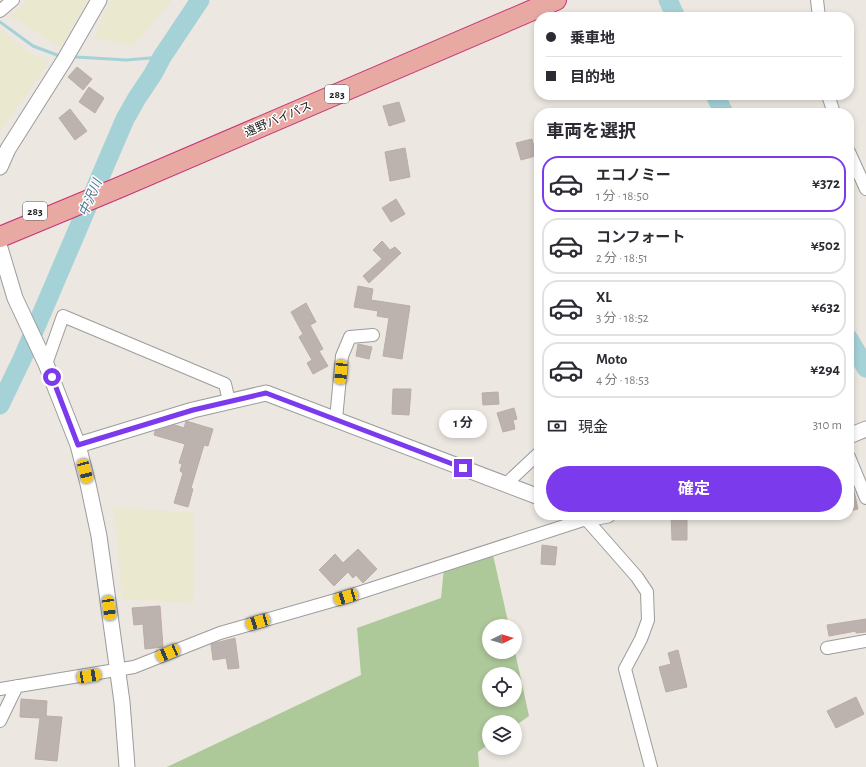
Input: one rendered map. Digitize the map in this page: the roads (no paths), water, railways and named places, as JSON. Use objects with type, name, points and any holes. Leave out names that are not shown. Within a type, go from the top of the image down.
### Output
[{"type":"highway","name":"遠野バイパス","points":[[0,226],[68,202],[122,180],[527,3],[556,0]]},
{"type":"highway","name":"遠野バイパス","points":[[0,237],[68,202]]},
{"type":"street","points":[[0,11],[13,0]]},
{"type":"street","points":[[0,166],[8,149],[66,59],[99,0]]},
{"type":"street","points":[[817,0],[818,12]]},
{"type":"street","points":[[854,163],[866,190]]},
{"type":"street","points":[[0,248],[15,298],[46,364],[78,445],[88,484],[99,536],[118,671],[127,767]]},
{"type":"street","points":[[46,364],[63,316],[225,384],[229,401]]},
{"type":"street","points":[[336,419],[342,356],[350,337],[373,335]]},
{"type":"street","points":[[78,445],[193,410],[266,393],[534,495]]},
{"type":"street","points":[[506,484],[534,458]]},
{"type":"street","points":[[854,469],[866,498]]},
{"type":"street","points":[[0,689],[118,671],[134,667],[220,633],[346,597],[573,520]]},
{"type":"street","points":[[585,520],[637,577],[647,592],[648,620],[641,639],[625,669],[651,767]]},
{"type":"street","points":[[827,648],[866,641]]},
{"type":"street","points":[[0,721],[17,686]]},
{"type":"waterway","name":"中沢川","points":[[0,405],[23,357],[125,119],[162,57],[200,0]]},
{"type":"waterway","points":[[668,0],[674,12]]},
{"type":"waterway","points":[[0,22],[33,46],[57,55]]},
{"type":"waterway","points":[[76,57],[126,60],[162,57]]},
{"type":"waterway","points":[[718,100],[722,108]]},
{"type":"waterway","points":[[854,348],[866,368]]}]
